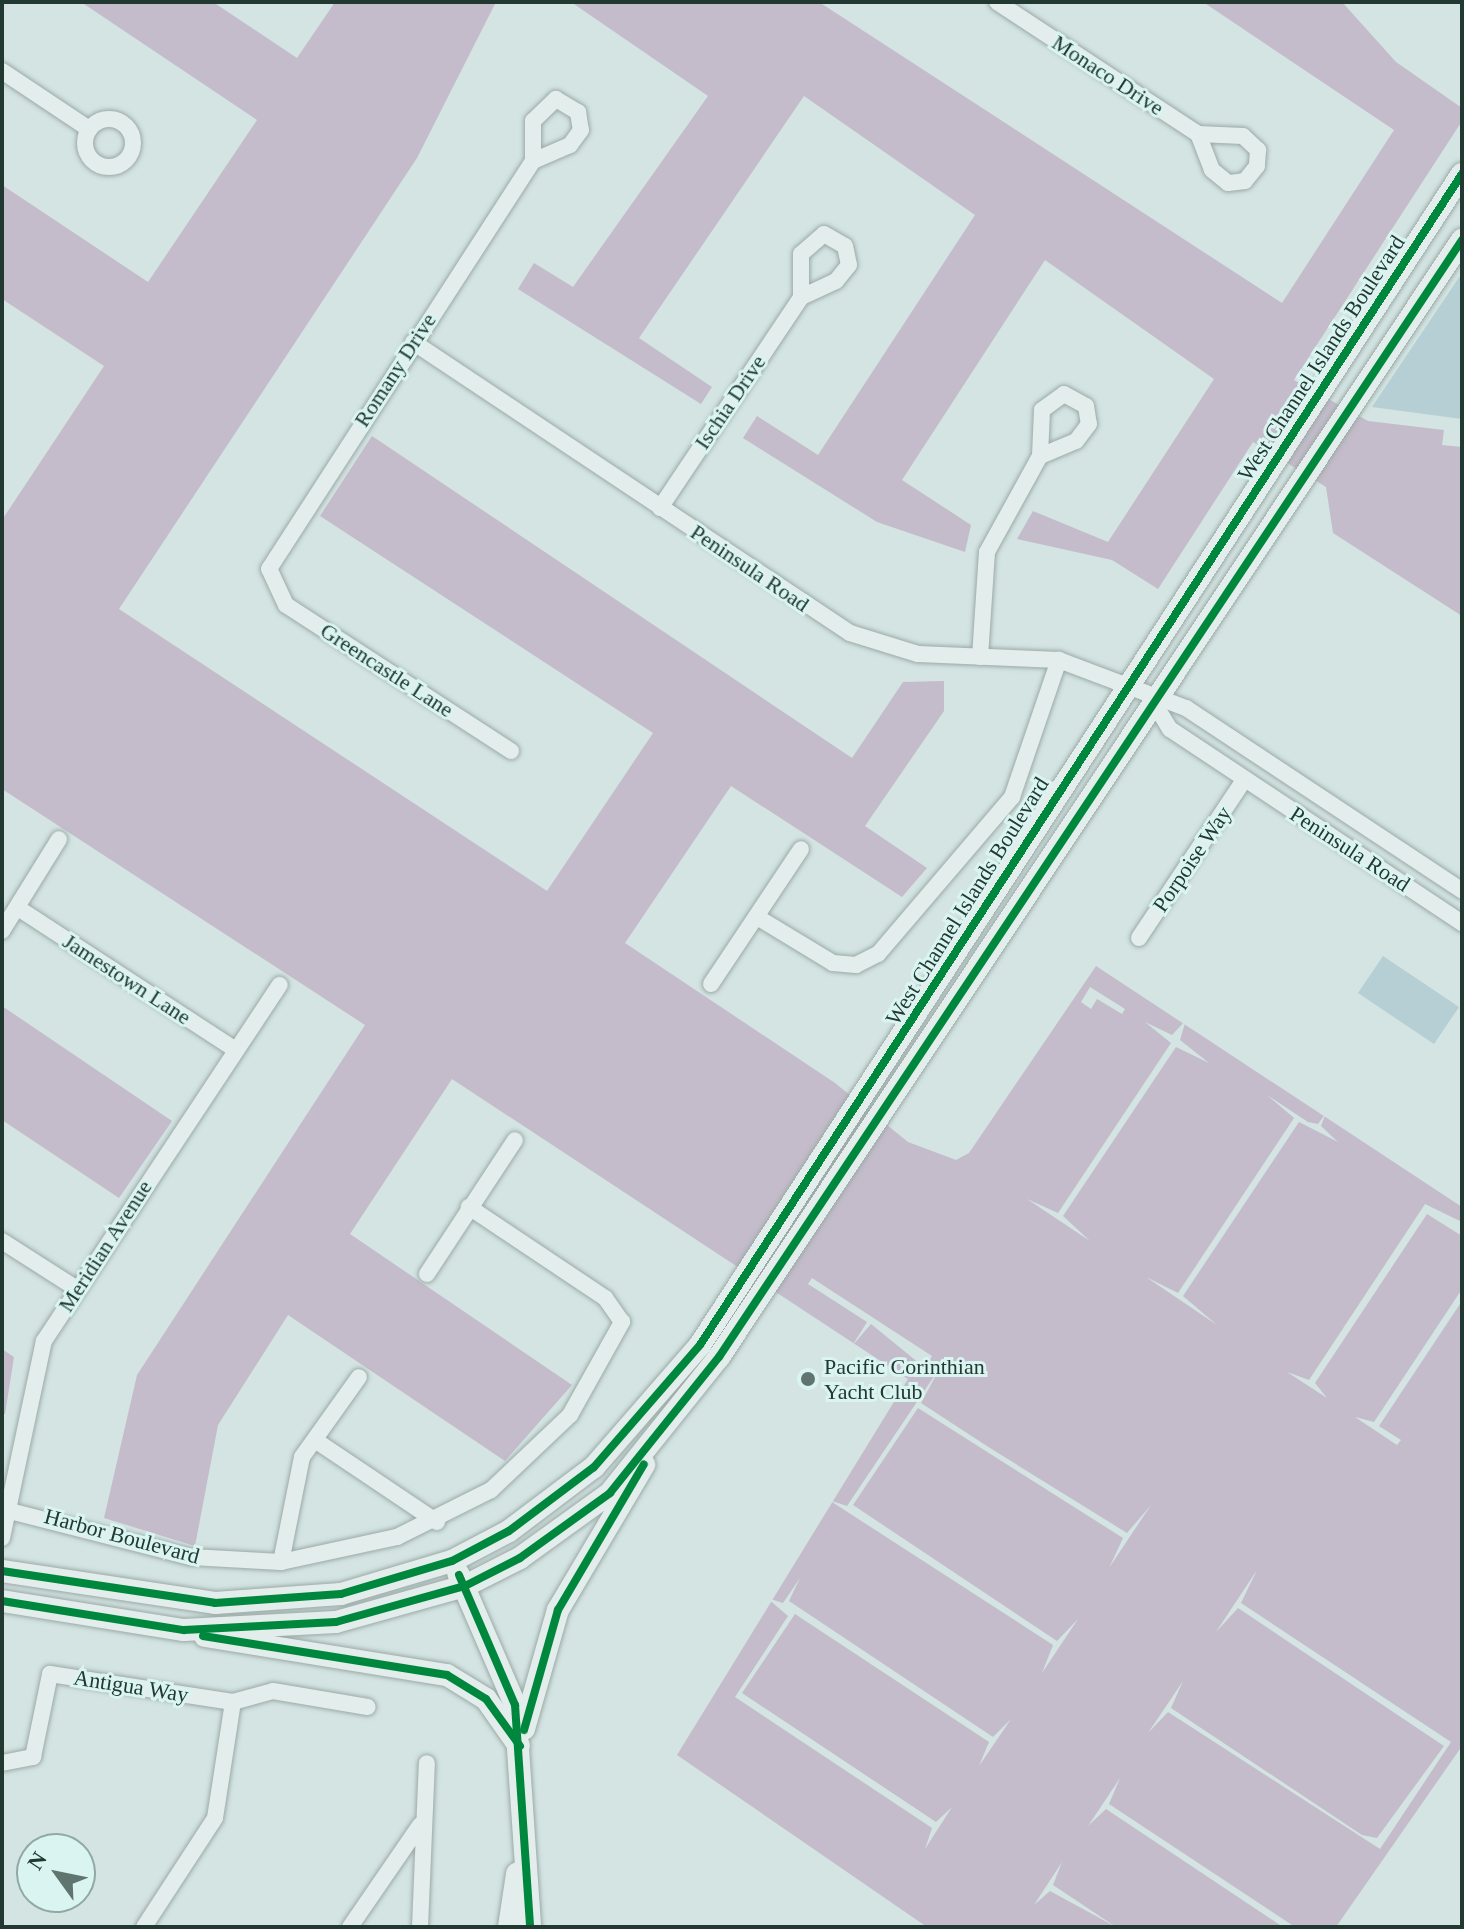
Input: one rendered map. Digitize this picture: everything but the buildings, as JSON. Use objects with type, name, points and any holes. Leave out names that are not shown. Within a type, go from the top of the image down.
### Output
[{"type":"main road","name":"West Channel Islands Boulevard","points":[[184,1630],[336,1622],[465,1586],[560,1531],[648,1453],[908,1029],[1126,687],[1462,174]]},
{"type":"main road","name":"West Channel Islands Boulevard","points":[[2,1571],[215,1603],[286,1604],[394,1583],[452,1561],[509,1531],[594,1467],[709,1351],[928,1042],[1462,240]]},
{"type":"main road","points":[[520,1746],[558,1610],[648,1453]]},
{"type":"main road","points":[[452,1561],[508,1679],[520,1746],[522,1854],[530,1927]]},
{"type":"main road","points":[[2,1601],[184,1630],[239,1647],[447,1675],[486,1699],[520,1746]]},
{"type":"main road","points":[[509,1927],[522,1854]]},
{"type":"street","name":"Monaco Drive","points":[[997,2],[1023,9],[1198,134]]},
{"type":"street","points":[[2,71],[89,129]]},
{"type":"street","name":"Romany Drive","points":[[270,583],[275,551],[533,161]]},
{"type":"street","name":"Ischia Drive","points":[[660,508],[801,297]]},
{"type":"street","name":"Peninsula Road","points":[[413,342],[850,633],[918,654],[1059,660],[1153,701],[1186,708],[1462,891]]},
{"type":"street","points":[[980,657],[987,552],[1040,456]]},
{"type":"street","name":"Greencastle Lane","points":[[270,583],[286,605],[511,751]]},
{"type":"street","points":[[757,917],[837,964],[878,954],[1012,797],[1059,660]]},
{"type":"street","name":"Peninsula Road","points":[[1153,701],[1170,729],[1462,923]]},
{"type":"street","name":"Porpoise Way","points":[[1139,938],[1244,780]]},
{"type":"street","points":[[1339,842],[1354,819]]},
{"type":"street","points":[[2,931],[59,839]]},
{"type":"street","points":[[711,984],[801,849]]},
{"type":"street","name":"Jamestown Lane","points":[[18,908],[236,1050]]},
{"type":"street","name":"Meridian Avenue","points":[[2,1538],[4,1510],[33,1369],[77,1289],[280,985]]},
{"type":"street","points":[[427,1274],[515,1140]]},
{"type":"street","name":"Harbor Boulevard","points":[[4,1510],[191,1557],[281,1562],[340,1554],[437,1522],[542,1446],[607,1359],[622,1322],[605,1298],[469,1207]]},
{"type":"street","points":[[2,1241],[77,1289]]},
{"type":"street","points":[[281,1562],[295,1475],[359,1377]]},
{"type":"street","points":[[315,1440],[437,1522]]},
{"type":"street","name":"Antigua Way","points":[[2,1763],[33,1757],[50,1674],[233,1702],[273,1691],[368,1707]]},
{"type":"street","points":[[144,1927],[215,1818],[233,1702]]},
{"type":"street","points":[[420,1927],[420,1825],[427,1763]]},
{"type":"street","points":[[350,1927],[420,1825]]},
{"type":"shaded area","points":[[81,2],[213,2],[297,58],[335,2],[496,2],[417,158],[119,609],[547,891],[653,733],[320,516],[372,436],[852,758],[903,682],[944,681],[944,711],[865,826],[927,868],[902,897],[731,786],[625,943],[835,1083],[908,1142],[956,1160],[969,1153],[1096,966],[1462,1207],[1462,1746],[1336,1927],[927,1927],[677,1755],[908,1379],[452,1079],[350,1234],[572,1385],[505,1461],[288,1315],[218,1425],[195,1546],[104,1518],[137,1375],[365,1025],[2,789],[2,520],[104,366],[2,299],[2,185],[148,282],[257,120]]},
{"type":"shaded area","points":[[571,2],[819,2],[1282,303],[1394,130],[1203,2],[1342,2],[1396,62],[1462,108],[1462,121],[1294,380],[1368,421],[1444,430],[1442,445],[1462,447],[1462,616],[1333,533],[1326,487],[1253,442],[1158,589],[1112,560],[1017,539],[1033,511],[1108,542],[1214,379],[1045,260],[902,480],[971,525],[965,552],[877,522],[743,438],[757,416],[818,455],[975,215],[804,96],[639,338],[712,387],[701,404],[518,289],[534,263],[573,287],[708,96]]},
{"type":"shaded area","points":[[1462,273],[1462,419],[1372,407]]},
{"type":"shaded area","points":[[1383,956],[1459,1007],[1434,1044],[1358,993]]},
{"type":"shaded area","points":[[2,1006],[172,1121],[119,1198],[2,1120]]},
{"type":"shaded area","points":[[2,1349],[14,1357],[5,1414],[2,1414]]},
{"type":"pier","points":[[1090,987],[1125,1009],[1122,1014],[1097,999],[1091,1009],[1081,1002]]},
{"type":"pier","points":[[1186,1020],[1180,1040],[1209,1063],[1176,1047],[1063,1216],[1090,1241],[1027,1199],[1058,1213],[1171,1043],[1145,1022],[1172,1035]]},
{"type":"pier","points":[[1267,1095],[1308,1122],[1318,1124],[1326,1113],[1321,1126],[1338,1142],[1299,1122],[1183,1296],[1217,1325],[1146,1277],[1178,1293],[1294,1118]]},
{"type":"pier","points":[[1425,1204],[1462,1222],[1462,1236],[1427,1214],[1315,1383],[1327,1398],[1287,1372],[1309,1380]]},
{"type":"pier","points":[[812,1278],[932,1356],[925,1368],[871,1324],[852,1346],[867,1322],[808,1284]]},
{"type":"pier","points":[[1462,1289],[1462,1301],[1379,1426],[1401,1440],[1397,1445],[1355,1417],[1374,1422]]},
{"type":"pier","points":[[941,1366],[921,1403],[1127,1533],[1151,1505],[1109,1568],[1123,1538],[918,1408],[853,1505],[1057,1641],[1078,1619],[1042,1673],[1053,1645],[829,1500],[847,1506]]},
{"type":"pier","points":[[1257,1570],[1241,1603],[1451,1742],[1380,1849],[1168,1712],[1148,1733],[1183,1681],[1171,1708],[1362,1835],[1377,1838],[1444,1746],[1238,1608],[1216,1632]]},
{"type":"pier","points":[[800,1578],[789,1601],[993,1737],[1011,1719],[979,1766],[989,1742],[795,1614],[742,1693],[936,1822],[952,1807],[925,1849],[932,1828],[735,1697],[788,1616],[767,1598],[783,1603]]},
{"type":"pier","points":[[1120,1778],[1109,1804],[1295,1927],[1283,1927],[1106,1809],[1088,1826]]},
{"type":"pier","points":[[1062,1862],[1053,1885],[1116,1927],[1050,1891],[1034,1905]]},
{"type":"cycle path","points":[[2,1571],[215,1603],[341,1594],[452,1561],[509,1531],[594,1467],[700,1345],[1462,174]]},
{"type":"cycle path","points":[[2,1601],[184,1630],[336,1622],[465,1586],[520,1558],[610,1493],[719,1357],[1462,240]]},
{"type":"cycle path","points":[[524,1730],[558,1610],[644,1464]]},
{"type":"cycle path","points":[[459,1575],[515,1705],[530,1927]]},
{"type":"cycle path","points":[[203,1636],[447,1675],[486,1699],[520,1746]]},
{"type":"place","name":"Pacific Corinthian Yacht Club","points":[[808,1379]]}]
